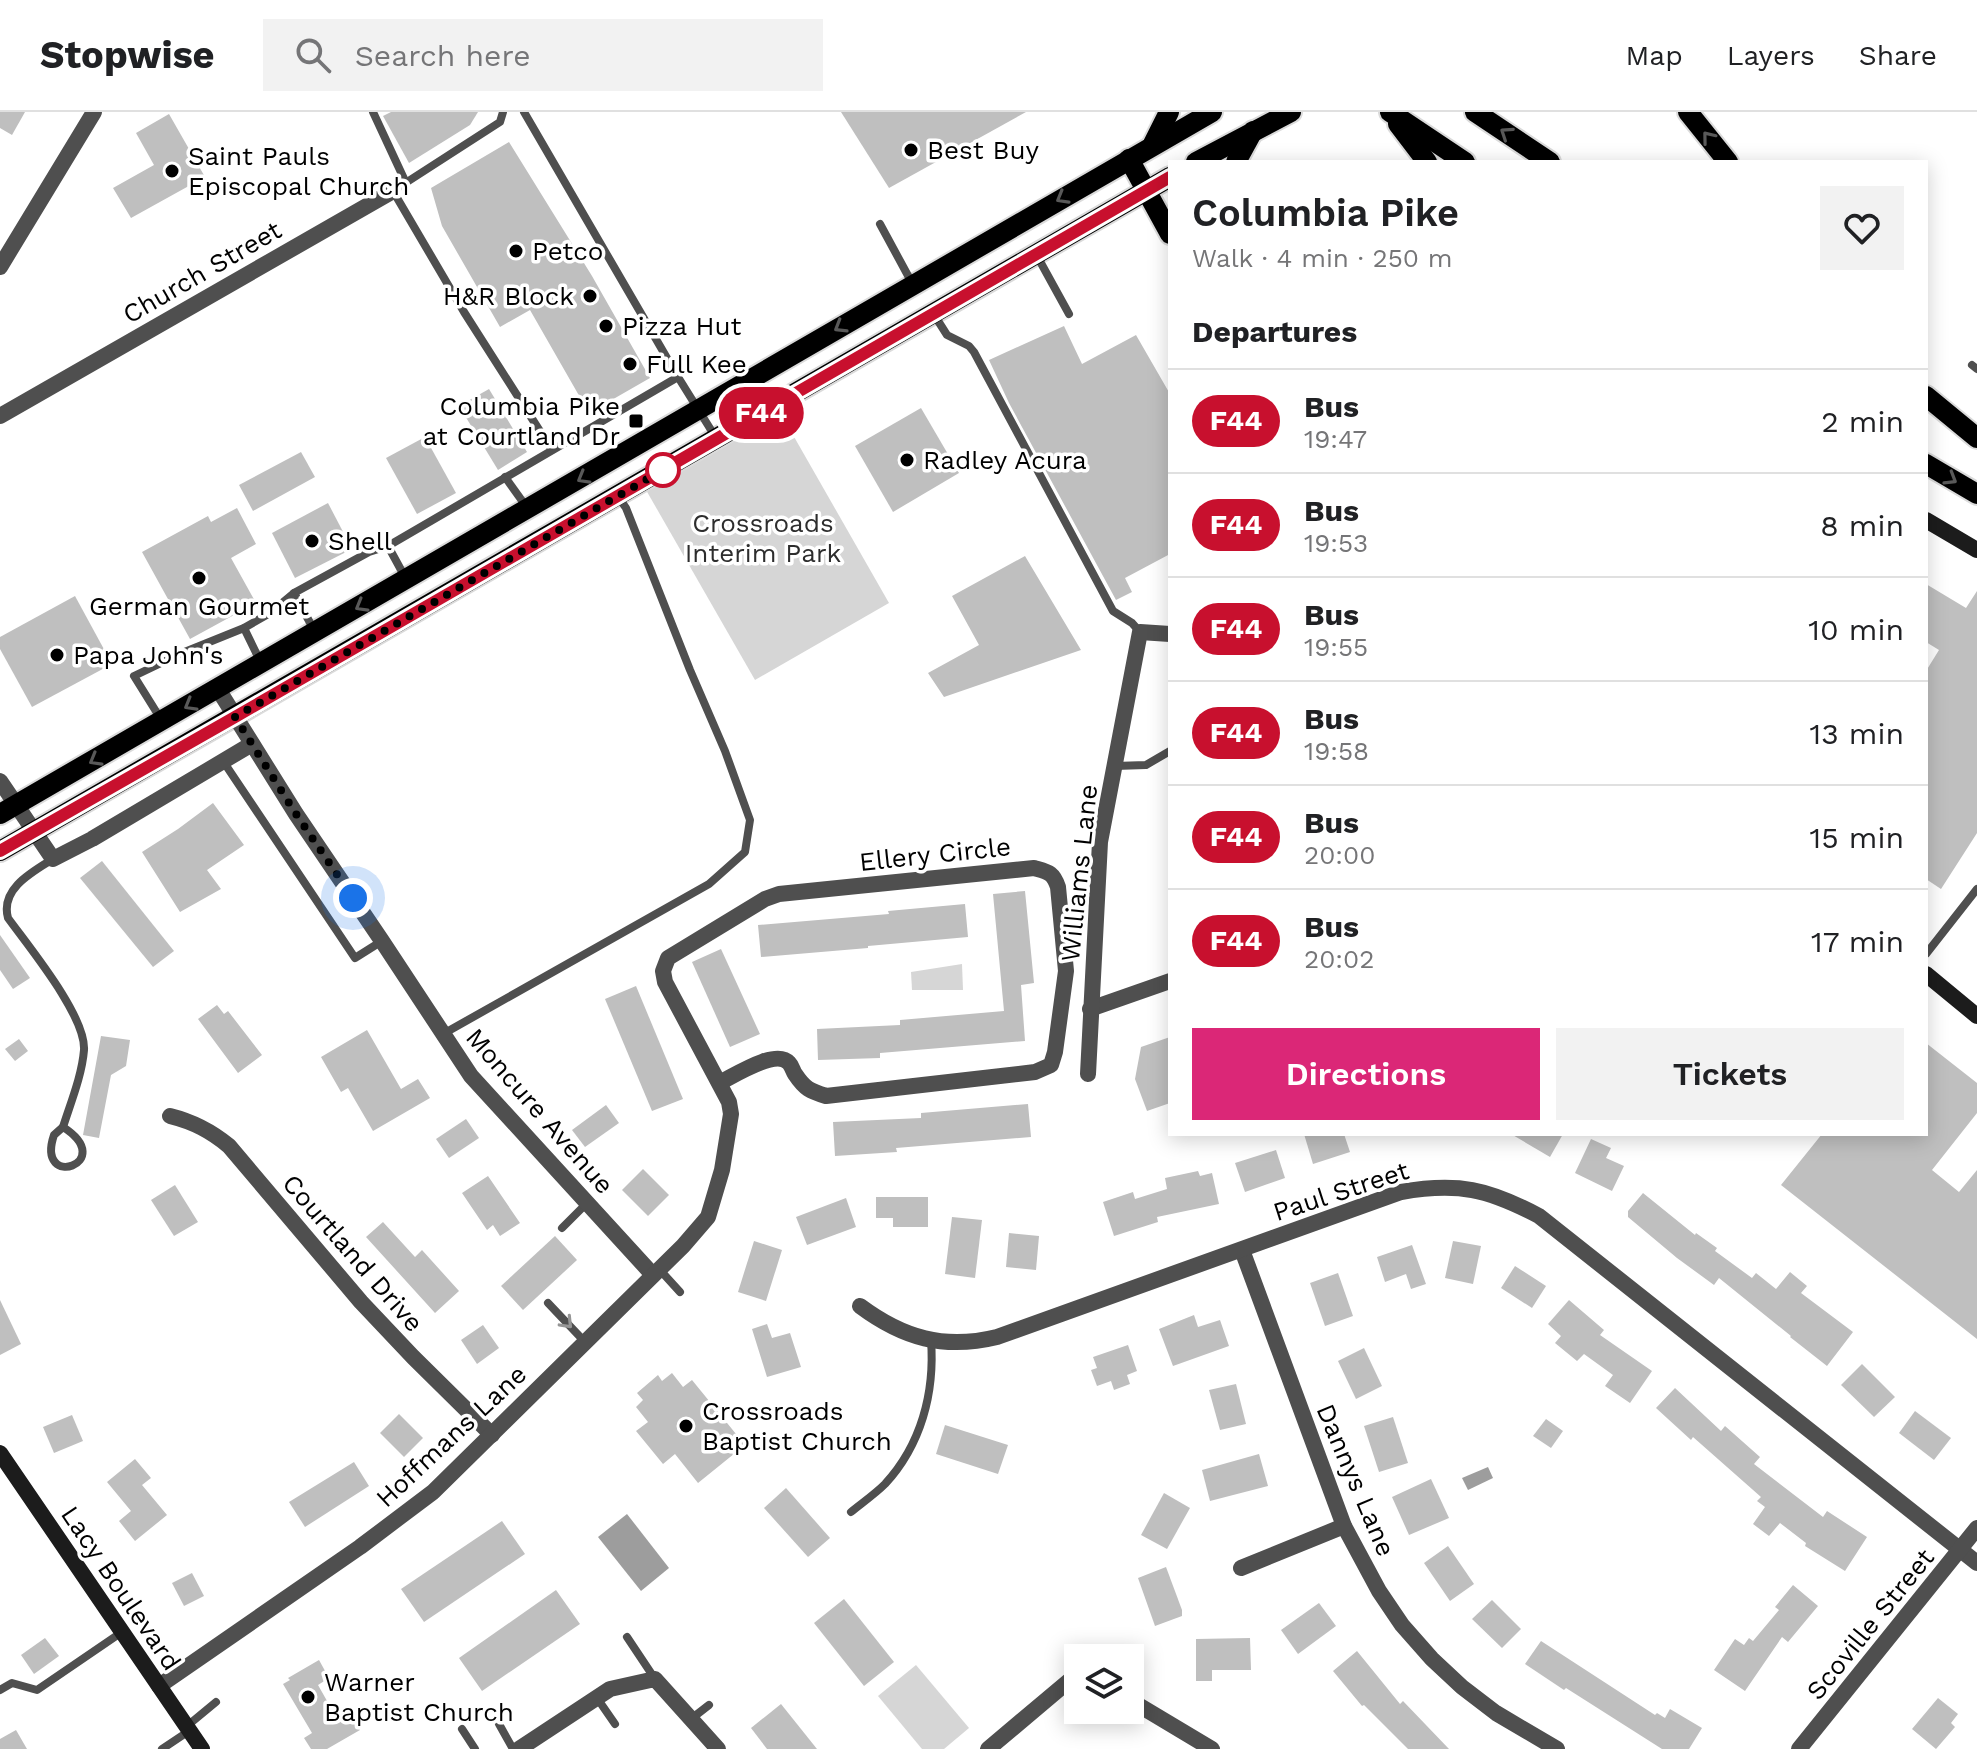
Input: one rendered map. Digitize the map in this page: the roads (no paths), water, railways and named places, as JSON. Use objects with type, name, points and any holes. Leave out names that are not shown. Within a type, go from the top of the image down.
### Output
[{"type":"main road","points":[[1153,145],[1169,112]]},
{"type":"main road","points":[[8,809],[1212,112]]},
{"type":"main road","points":[[1200,160],[1291,112]]},
{"type":"main road","points":[[1389,112],[1462,160]]},
{"type":"main road","points":[[1389,112],[1425,160]]},
{"type":"main road","points":[[1688,112],[1726,160]]},
{"type":"main road","points":[[1477,114],[1547,160]]},
{"type":"main road","points":[[1237,160],[1253,131]]},
{"type":"main road","points":[[1129,159],[1168,230]]},
{"type":"main road","points":[[0,851],[1168,178]]},
{"type":"main road","points":[[1928,398],[1977,438]]},
{"type":"main road","points":[[1928,414],[1977,447]]},
{"type":"main road","points":[[1928,465],[1977,494]]},
{"type":"street","points":[[0,267],[94,112]]},
{"type":"street","name":"Church Street","points":[[0,416],[400,187]]},
{"type":"street","points":[[1928,521],[1977,550]]},
{"type":"street","points":[[1140,632],[1168,634]]},
{"type":"street","name":"Williams Lane","points":[[1088,1074],[1100,842],[1140,632]]},
{"type":"street","name":"Moncure Avenue","points":[[218,689],[296,814],[471,1076],[587,1203],[656,1272]]},
{"type":"street","points":[[0,781],[8,809],[36,831],[53,859],[252,744]]},
{"type":"street","name":"Ellery Circle","points":[[719,1083],[767,1060],[781,1058],[789,1062],[807,1090],[826,1096],[1035,1072],[1051,1065],[1066,971],[1055,877],[1034,868],[779,894],[765,899],[668,958],[663,971],[665,982],[729,1102],[731,1114],[722,1170]]},
{"type":"street","points":[[1928,976],[1977,1016]]},
{"type":"street","points":[[1090,1009],[1168,982]]},
{"type":"street","name":"Courtland Drive","points":[[170,1116],[192,1121],[229,1146],[361,1302],[492,1435]]},
{"type":"street","name":"Hoffmans Lane","points":[[159,1686],[360,1547],[433,1492],[708,1217],[722,1170]]},
{"type":"street","name":"Paul Street","points":[[860,1306],[904,1333],[956,1343],[983,1341],[1401,1192],[1454,1187],[1483,1191],[1508,1199],[1539,1216],[1977,1563]]},
{"type":"street","name":"Dannys Lane","points":[[1242,1250],[1344,1526],[1379,1591],[1402,1625],[1462,1687],[1496,1713],[1557,1749]]},
{"type":"street","name":"Lacy Boulevard","points":[[0,1453],[202,1749]]},
{"type":"street","points":[[1241,1568],[1344,1526]]},
{"type":"street","name":"Scoville Street","points":[[1799,1749],[1977,1528]]},
{"type":"street","points":[[516,1749],[610,1689],[655,1679],[718,1749]]},
{"type":"street","points":[[988,1749],[1064,1685]]},
{"type":"street","points":[[1144,1708],[1212,1749]]},
{"type":"lane","points":[[373,112],[400,187],[464,312],[552,450]]},
{"type":"lane","name":"Church Street","points":[[400,187],[500,122],[503,112]]},
{"type":"lane","points":[[524,112],[716,439]]},
{"type":"lane","points":[[880,224],[912,284]]},
{"type":"lane","points":[[1036,253],[1069,314]]},
{"type":"lane","points":[[933,313],[947,335],[969,346],[974,352],[1113,611],[1140,632]]},
{"type":"lane","points":[[162,721],[134,676],[244,628],[270,613],[294,593],[369,552],[388,546],[678,377]]},
{"type":"lane","points":[[505,477],[528,509]]},
{"type":"lane","points":[[442,1035],[709,884],[745,852],[750,820],[626,508],[617,496]]},
{"type":"lane","points":[[388,546],[406,580]]},
{"type":"lane","points":[[294,593],[316,632]]},
{"type":"lane","points":[[244,628],[261,663]]},
{"type":"lane","points":[[1114,766],[1146,765],[1168,752]]},
{"type":"lane","points":[[223,761],[355,958],[382,941]]},
{"type":"lane","points":[[53,859],[27,875],[12,890],[5,908],[8,918],[71,1009],[82,1032],[82,1061],[63,1127],[54,1135],[51,1154],[54,1162],[67,1168],[81,1162],[83,1154],[79,1141],[63,1127]]},
{"type":"lane","points":[[1928,952],[1977,889]]},
{"type":"lane","points":[[562,1228],[587,1203]]},
{"type":"lane","points":[[656,1272],[680,1292]]},
{"type":"lane","points":[[548,1303],[585,1342]]},
{"type":"lane","points":[[851,1512],[883,1485],[905,1460],[918,1436],[933,1363],[931,1340]]},
{"type":"lane","points":[[0,1690],[12,1683],[37,1690],[122,1632]]},
{"type":"lane","points":[[627,1637],[655,1679]]},
{"type":"lane","points":[[597,1697],[615,1724]]},
{"type":"lane","points":[[162,1749],[216,1702]]},
{"type":"lane","points":[[691,1719],[709,1705]]},
{"type":"lane","points":[[499,1724],[516,1749]]},
{"type":"lane","points":[[462,1729],[475,1749]]},
{"type":"place","name":"Best Buy","points":[[911,150]]},
{"type":"place","name":"Saint Pauls Episcopal Church","points":[[172,171]]},
{"type":"place","name":"Petco","points":[[516,251]]},
{"type":"place","name":"H&R Block","points":[[590,296]]},
{"type":"place","name":"Pizza Hut","points":[[606,326]]},
{"type":"place","name":"Full Kee","points":[[630,364]]},
{"type":"place","name":"Columbia Pike at Courtland Dr","points":[[636,421]]},
{"type":"place","name":"Radley Acura","points":[[907,460]]},
{"type":"place","name":"Shell","points":[[312,541]]},
{"type":"place","name":"German Gourmet","points":[[199,578]]},
{"type":"place","name":"Papa John's","points":[[57,655]]},
{"type":"place","name":"Crossroads Baptist Church","points":[[686,1426]]},
{"type":"place","name":"Warner Baptist Church","points":[[308,1697]]},
{"type":"park label","name":"Crossroads Interim Park","points":[[763,538]]}]
